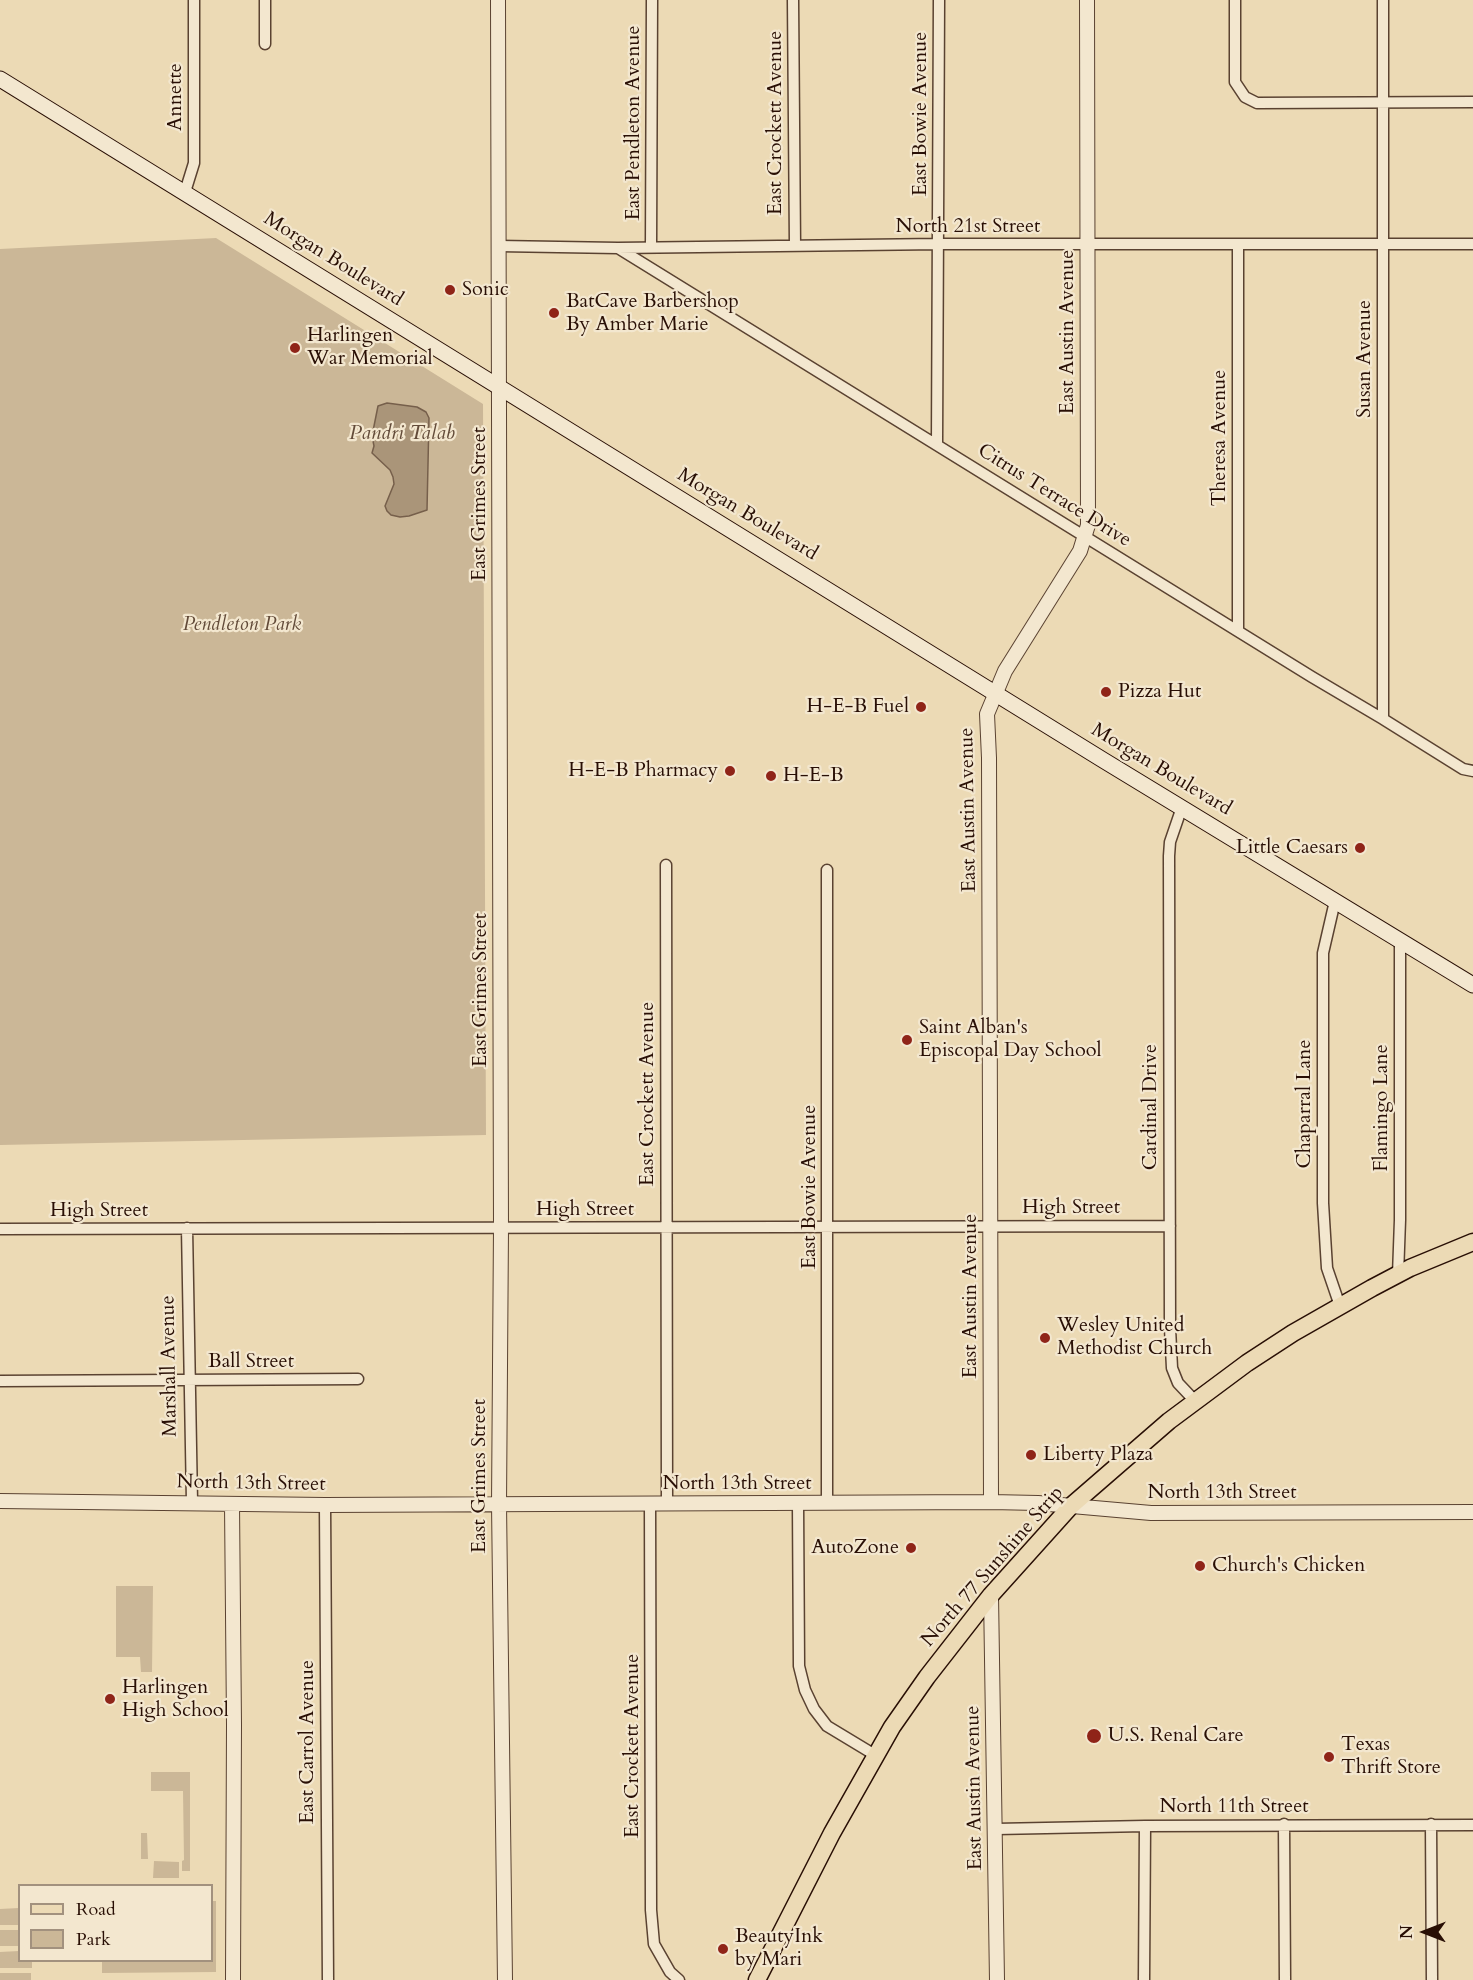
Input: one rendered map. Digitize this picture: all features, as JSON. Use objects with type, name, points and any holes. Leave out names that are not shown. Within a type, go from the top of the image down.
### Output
[{"type":"main road","name":"Morgan Boulevard","points":[[0,79],[1473,985]]},
{"type":"main road","name":"North 77 Sunshine Strip","points":[[760,1979],[832,1833],[875,1755],[927,1677],[991,1595],[1071,1506],[1142,1443],[1247,1363],[1340,1306],[1398,1275],[1473,1242]]},
{"type":"street","name":"Annette","points":[[185,192],[194,163],[194,0]]},
{"type":"street","points":[[265,0],[265,44]]},
{"type":"street","name":"East Grimes Street","points":[[498,0],[501,1228],[499,1504],[505,1980]]},
{"type":"street","name":"East Pendleton Avenue","points":[[651,247],[652,0]]},
{"type":"street","name":"East Crockett Avenue","points":[[793,0],[795,246]]},
{"type":"street","name":"East Bowie Avenue","points":[[937,444],[939,0]]},
{"type":"street","name":"East Austin Avenue","points":[[992,1502],[987,714],[1005,671],[1080,551],[1088,525],[1087,0]]},
{"type":"street","points":[[1235,0],[1235,82],[1245,97],[1257,103],[1473,102]]},
{"type":"street","name":"Susan Avenue","points":[[1383,0],[1383,719]]},
{"type":"street","name":"North 21st Street","points":[[499,246],[618,248],[939,244],[1088,246],[1473,244]]},
{"type":"street","name":"Theresa Avenue","points":[[1238,245],[1238,631]]},
{"type":"street","name":"Citrus Terrace Drive","points":[[618,248],[1463,770],[1473,771]]},
{"type":"street","name":"Cardinal Drive","points":[[1182,807],[1170,842],[1168,856],[1170,1328],[1172,1368],[1178,1383],[1195,1401]]},
{"type":"street","name":"East Crockett Avenue","points":[[666,865],[667,1504]]},
{"type":"street","name":"East Bowie Avenue","points":[[827,870],[827,1503]]},
{"type":"street","name":"Chaparral Lane","points":[[1335,901],[1323,952],[1323,1203],[1327,1268],[1340,1306]]},
{"type":"street","name":"Flamingo Lane","points":[[1398,1275],[1401,1220],[1400,941]]},
{"type":"street","name":"High Street","points":[[0,1229],[1170,1226]]},
{"type":"street","name":"Marshall Avenue","points":[[187,1228],[192,1502]]},
{"type":"street","name":"Ball Street","points":[[0,1381],[358,1379]]},
{"type":"street","name":"North 13th Street","points":[[0,1501],[325,1505],[992,1502],[1150,1513],[1473,1512]]},
{"type":"street","name":"East Crockett Avenue","points":[[650,1503],[651,1910],[654,1944],[670,1972],[679,1980]]},
{"type":"street","points":[[798,1503],[799,1666],[805,1690],[814,1709],[827,1726],[875,1755]]},
{"type":"street","points":[[232,1504],[233,1980]]},
{"type":"street","name":"East Carrol Avenue","points":[[325,1505],[328,1980]]},
{"type":"street","name":"East Austin Avenue","points":[[991,1595],[997,1980]]},
{"type":"street","points":[[1284,1824],[1285,1980]]},
{"type":"street","name":"North 11th Street","points":[[996,1829],[1284,1824],[1473,1825]]},
{"type":"street","points":[[1431,1824],[1432,1980]]},
{"type":"street","points":[[1144,1980],[1145,1826]]},
{"type":"green space","name":"Pendleton Park","points":[[216,238],[483,404],[486,1135],[0,1145],[0,249]]},
{"type":"green space","points":[[116,1586],[153,1586],[152,1672],[141,1672],[140,1657],[116,1657]]},
{"type":"green space","points":[[151,1772],[190,1772],[190,1871],[182,1871],[184,1860],[183,1791],[151,1791]]},
{"type":"green space","points":[[141,1833],[147,1833],[148,1859],[141,1859]]},
{"type":"green space","points":[[154,1861],[179,1862],[179,1878],[153,1878]]},
{"type":"green space","points":[[213,1901],[216,1901],[216,1972],[102,1973],[102,1962],[213,1962]]},
{"type":"green space","points":[[18,1908],[18,1925],[0,1925],[0,1909]]},
{"type":"green space","points":[[0,1930],[18,1930],[18,1946],[0,1946]]},
{"type":"green space","points":[[18,1951],[18,1962],[32,1962],[32,1968],[0,1968],[0,1952]]},
{"type":"green space","points":[[0,1973],[31,1973],[31,1980],[0,1980]]},
{"type":"water","name":"Pandri Talab","points":[[387,403],[417,407],[426,412],[429,418],[427,510],[409,516],[391,515],[387,511],[385,506],[394,484],[393,477],[390,470],[372,453],[374,446],[372,436],[378,406]]},
{"type":"place","name":"Sonic","points":[[450,290]]},
{"type":"place","name":"BatCave Barbershop By Amber Marie","points":[[554,313]]},
{"type":"place","name":"Harlingen War Memorial","points":[[295,348]]},
{"type":"place","name":"Pizza Hut","points":[[1106,692]]},
{"type":"place","name":"H-E-B Fuel","points":[[921,707]]},
{"type":"place","name":"H-E-B Pharmacy","points":[[730,771]]},
{"type":"place","name":"H-E-B","points":[[771,776]]},
{"type":"place","name":"Little Caesars","points":[[1360,848]]},
{"type":"place","name":"Saint Alban's Episcopal Day School","points":[[907,1040]]},
{"type":"place","name":"Wesley United Methodist Church","points":[[1045,1338]]},
{"type":"place","name":"Liberty Plaza","points":[[1031,1455]]},
{"type":"place","name":"AutoZone","points":[[911,1548]]},
{"type":"place","name":"Church's Chicken","points":[[1200,1566]]},
{"type":"place","name":"Harlingen High School","points":[[110,1699]]},
{"type":"place","name":"U.S. Renal Care","points":[[1094,1736]]},
{"type":"place","name":"Texas Thrift Store","points":[[1329,1757]]},
{"type":"place","name":"BeautyInk by Mari","points":[[723,1949]]}]
